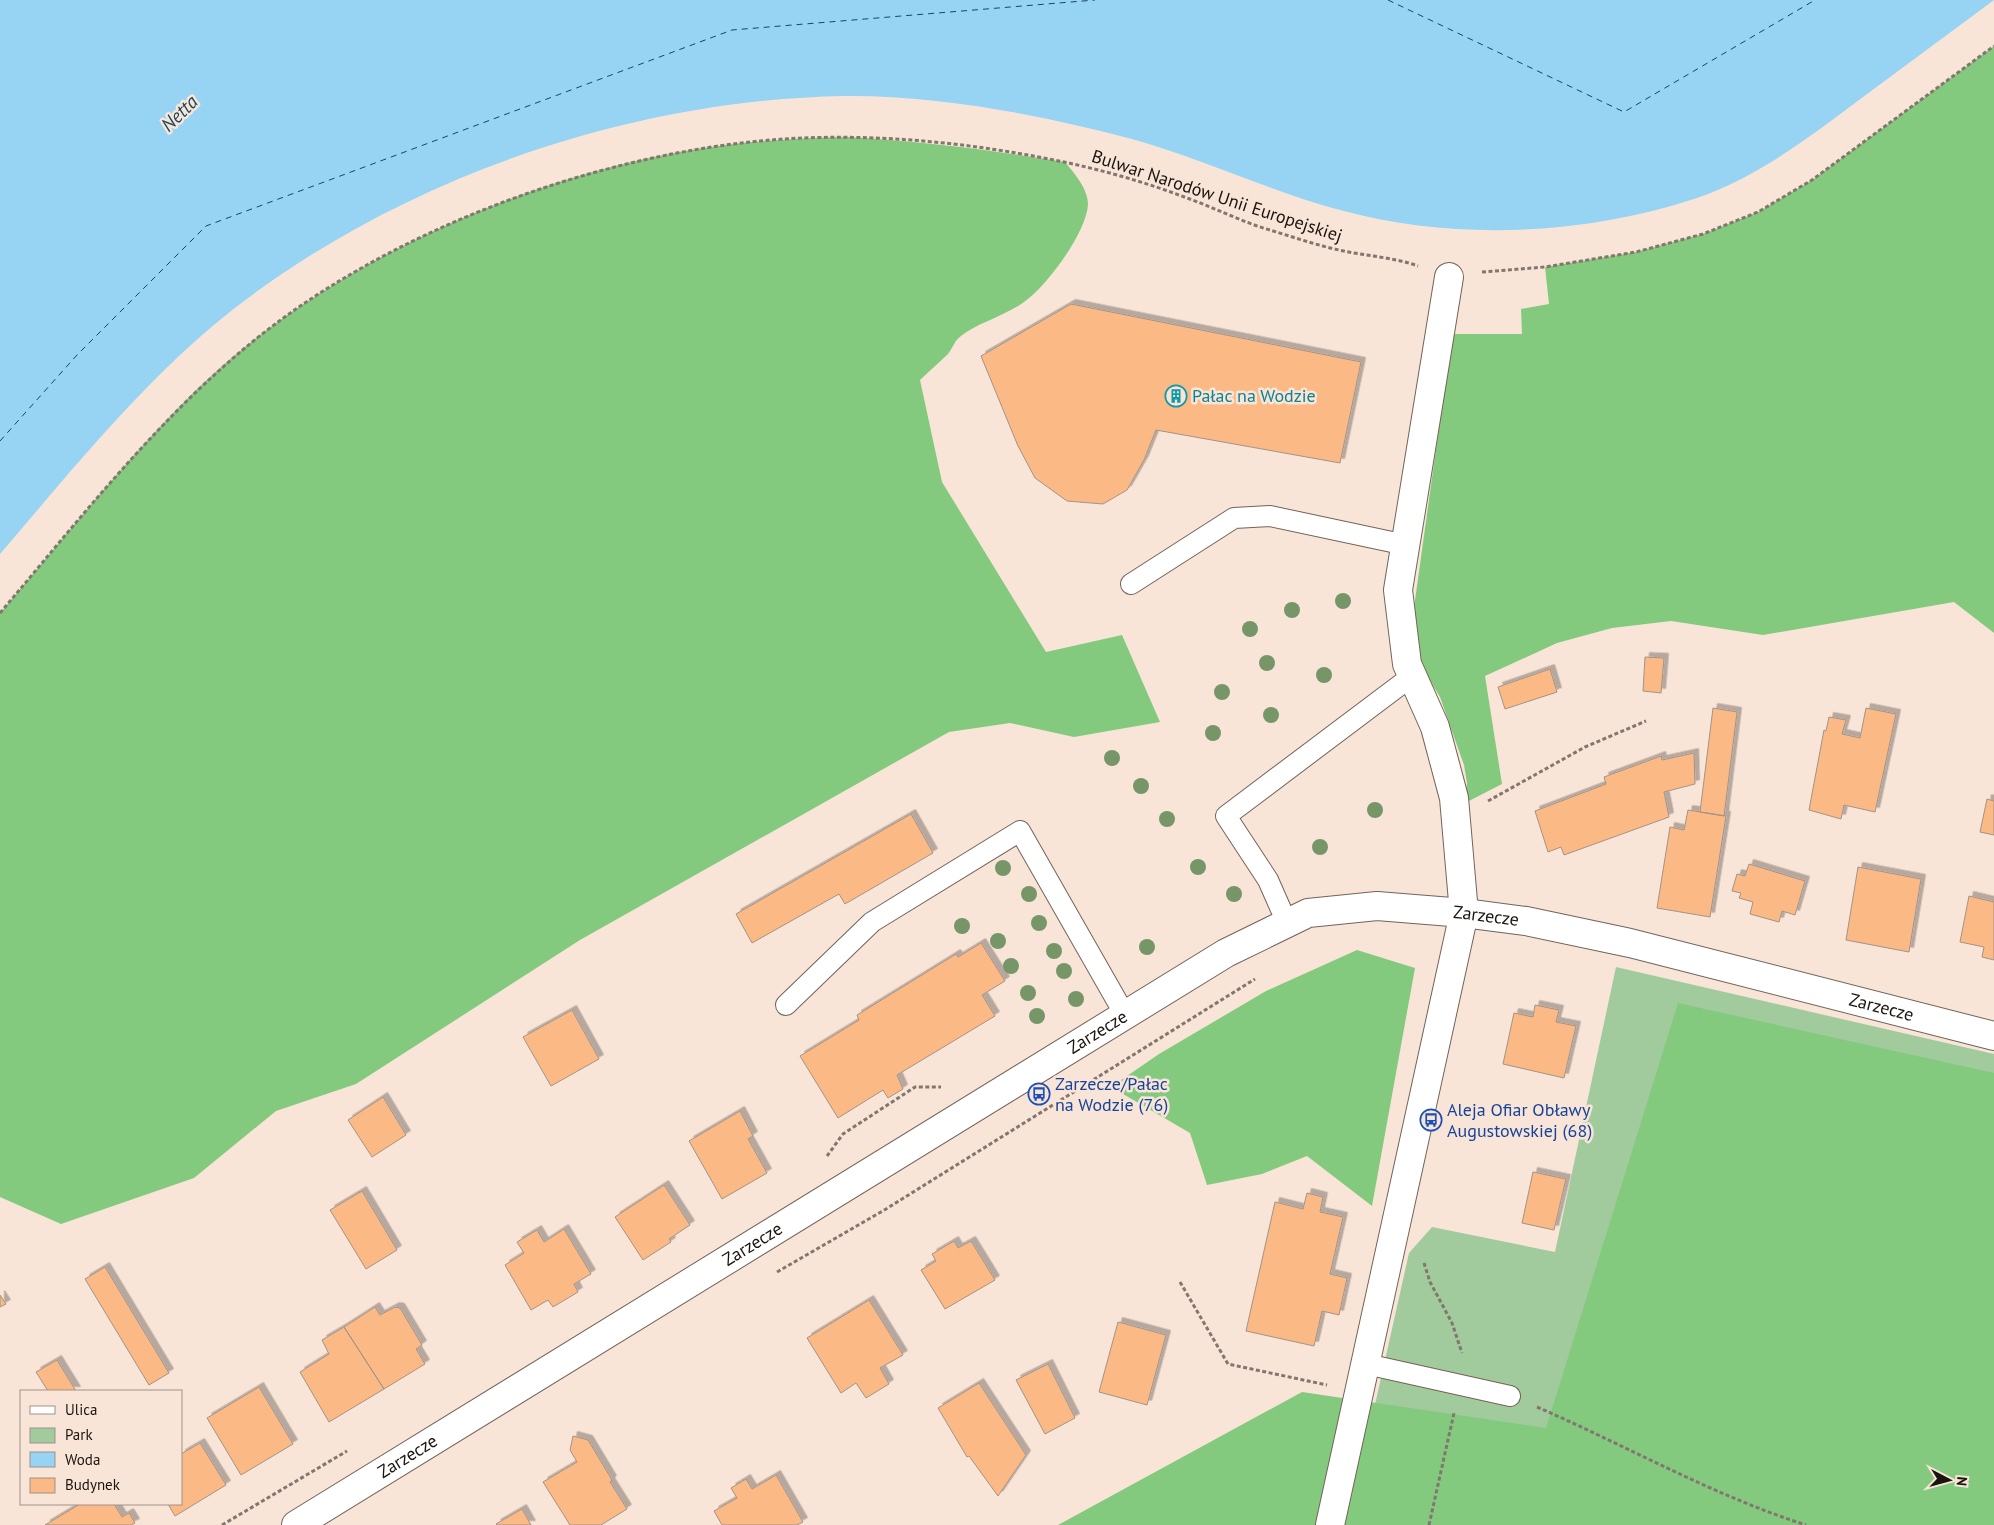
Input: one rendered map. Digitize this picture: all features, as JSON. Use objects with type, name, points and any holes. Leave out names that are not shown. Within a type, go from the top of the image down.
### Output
[{"type":"street","points":[[1330,1525],[1464,913],[1454,798],[1435,727],[1407,664],[1398,590],[1448,277]]},
{"type":"street","name":"Zarzecze","points":[[296,1525],[1226,953],[1308,914],[1377,906],[1464,913],[1526,921],[1630,943],[1994,1036]]},
{"type":"lane","points":[[1131,584],[1234,518],[1270,516],[1406,545]]},
{"type":"lane","points":[[1287,923],[1268,880],[1226,816],[1412,676]]},
{"type":"lane","points":[[786,1005],[872,922],[1020,831],[1125,1015]]},
{"type":"lane","points":[[1366,1364],[1510,1396]]},
{"type":"path","points":[[1448,277],[1492,270],[1545,267],[1636,252],[1703,234],[1758,212],[1812,180],[1994,46]]},
{"type":"path","name":"Bulwar Narodów Unii Europejskiej","points":[[0,613],[134,455],[195,391],[248,345],[279,322],[368,265],[449,224],[535,190],[600,170],[722,145],[786,139],[846,138],[899,140],[992,150],[1065,162],[1134,180],[1183,196],[1263,228],[1339,250],[1411,263],[1448,277]]},
{"type":"path","points":[[1456,816],[1507,792],[1585,747],[1646,720]]},
{"type":"path","points":[[771,1276],[886,1209],[1261,976]]},
{"type":"path","points":[[1424,1257],[1430,1282],[1452,1323],[1462,1354],[1464,1370],[1429,1525]]},
{"type":"path","points":[[1180,1282],[1228,1364],[1360,1391]]},
{"type":"path","points":[[1510,1396],[1571,1422],[1670,1470],[1767,1512],[1806,1525]]},
{"type":"green space","points":[[1994,46],[1994,633],[1954,602],[1763,635],[1671,621],[1612,628],[1557,643],[1485,676],[1502,784],[1465,803],[1467,783],[1464,765],[1440,697],[1417,659],[1412,622],[1452,334],[1522,334],[1521,309],[1549,304],[1545,267],[1636,252],[1703,234],[1758,212],[1812,180]]},
{"type":"green space","points":[[846,137],[956,146],[1065,162],[1077,177],[1086,193],[1088,205],[1086,217],[1073,244],[1054,272],[1024,302],[961,336],[948,354],[920,380],[942,482],[1046,652],[1122,635],[1160,722],[1074,737],[1010,723],[949,732],[580,940],[356,1084],[276,1111],[194,1178],[61,1224],[0,1197],[0,613],[118,473],[194,392],[248,345],[307,301],[372,262],[440,228],[511,199],[582,175],[654,157],[725,145]]},
{"type":"green space","points":[[1357,950],[1415,968],[1372,1206],[1307,1156],[1262,1174],[1207,1185],[1190,1133],[1111,1087],[1159,1054],[1266,991]]},
{"type":"green space","points":[[1616,967],[1994,1054],[1994,1525],[1348,1525],[1409,1253],[1432,1227],[1555,1252]]},
{"type":"green space","points":[[1678,1003],[1994,1073],[1994,1525],[1058,1525],[1302,1392],[1546,1428]]},
{"type":"water","name":"Netta","points":[[0,0],[1994,0],[1840,114],[1762,168],[1697,198],[1611,220],[1566,226],[1521,230],[1476,230],[1431,227],[1387,221],[1317,203],[1132,139],[1062,122],[990,108],[916,99],[844,96],[763,101],[681,113],[600,131],[521,155],[443,186],[368,222],[297,264],[231,311],[199,338],[138,396],[0,554]]},
{"type":"building","name":"Pałac na Wodzie","points":[[1071,304],[1361,362],[1340,463],[1156,430],[1144,460],[1127,490],[1103,504],[1067,501],[1035,478],[1018,446],[981,356]]},
{"type":"building","points":[[1645,657],[1664,658],[1661,693],[1643,691]]},
{"type":"building","points":[[1550,669],[1557,692],[1505,709],[1498,687]]},
{"type":"building","points":[[1713,708],[1737,712],[1724,816],[1700,812]]},
{"type":"building","points":[[1866,708],[1896,714],[1875,812],[1844,805],[1841,819],[1809,810],[1824,730],[1826,731],[1829,717],[1846,720],[1842,734],[1860,738]]},
{"type":"building","points":[[1694,753],[1695,784],[1664,792],[1669,817],[1564,855],[1561,847],[1548,852],[1535,811],[1606,784],[1604,777],[1661,756],[1662,760]]},
{"type":"building","points":[[1987,799],[1994,801],[1994,835],[1980,832]]},
{"type":"building","points":[[1688,810],[1726,816],[1710,917],[1657,908],[1670,827],[1684,830]]},
{"type":"building","points":[[911,814],[933,853],[845,904],[839,894],[752,943],[736,914]]},
{"type":"building","points":[[1749,864],[1805,881],[1795,915],[1782,911],[1779,922],[1750,914],[1753,902],[1739,898],[1741,893],[1732,891],[1737,874],[1745,876]]},
{"type":"building","points":[[1858,867],[1921,879],[1909,952],[1846,940]]},
{"type":"building","points":[[1969,896],[1994,902],[1994,960],[1982,957],[1984,947],[1960,942]]},
{"type":"building","points":[[981,943],[1005,981],[982,995],[995,1016],[897,1075],[903,1089],[888,1098],[883,1090],[838,1118],[800,1056],[859,1020],[857,1015],[956,954],[958,957]]},
{"type":"building","points":[[1535,1005],[1559,1010],[1556,1022],[1576,1026],[1564,1078],[1503,1064],[1514,1013],[1533,1017]]},
{"type":"building","points":[[572,1010],[599,1059],[551,1086],[523,1037]]},
{"type":"building","points":[[383,1097],[406,1135],[372,1157],[348,1120]]},
{"type":"building","points":[[740,1111],[753,1136],[748,1139],[767,1173],[722,1199],[689,1141]]},
{"type":"building","points":[[1533,1172],[1566,1179],[1554,1230],[1522,1223]]},
{"type":"building","points":[[664,1185],[690,1225],[669,1239],[671,1242],[643,1260],[615,1217]]},
{"type":"building","points":[[362,1191],[397,1250],[366,1269],[330,1210]]},
{"type":"building","points":[[1307,1193],[1323,1197],[1320,1212],[1343,1217],[1330,1274],[1347,1278],[1339,1315],[1322,1311],[1314,1346],[1246,1331],[1275,1202],[1303,1209]]},
{"type":"building","points":[[564,1229],[591,1274],[574,1284],[578,1292],[553,1307],[548,1300],[531,1310],[505,1265],[524,1253],[517,1242],[537,1230],[544,1242]]},
{"type":"building","points":[[954,1241],[958,1248],[971,1241],[995,1280],[945,1309],[921,1270],[936,1261],[932,1254]]},
{"type":"building","points":[[105,1267],[169,1373],[149,1385],[85,1279]]},
{"type":"building","points":[[0,1295],[6,1304],[0,1307]]},
{"type":"building","points":[[869,1300],[903,1355],[880,1368],[889,1384],[866,1398],[856,1383],[841,1393],[807,1338]]},
{"type":"building","points":[[375,1307],[380,1315],[395,1307],[400,1308],[422,1345],[416,1349],[425,1364],[384,1389],[344,1327]]},
{"type":"building","points":[[1118,1322],[1166,1335],[1147,1405],[1099,1392]]},
{"type":"building","points":[[344,1327],[384,1389],[329,1422],[300,1372],[329,1354],[322,1340]]},
{"type":"building","points":[[57,1360],[75,1390],[47,1390],[36,1372]]},
{"type":"building","points":[[1048,1364],[1075,1418],[1045,1434],[1016,1380]]},
{"type":"building","points":[[979,1383],[1026,1455],[998,1496],[969,1456],[967,1457],[938,1408]]},
{"type":"building","points":[[259,1387],[293,1444],[241,1475],[207,1418]]},
{"type":"building","points":[[573,1436],[588,1440],[612,1480],[610,1482],[627,1509],[601,1525],[570,1525],[543,1482],[577,1462],[570,1450]]},
{"type":"building","points":[[200,1443],[226,1485],[175,1516],[169,1505],[182,1505],[182,1453]]},
{"type":"building","points":[[776,1475],[803,1522],[797,1525],[722,1525],[714,1511],[737,1498],[731,1488],[746,1479],[752,1489]]},
{"type":"building","points":[[78,1505],[115,1505],[122,1517],[129,1513],[135,1523],[131,1525],[45,1525]]},
{"type":"building","points":[[522,1509],[531,1525],[496,1524]]},
{"type":"ferry route","points":[[0,441],[77,355],[206,226],[732,30],[1095,0]]},
{"type":"ferry route","points":[[1388,0],[1624,112],[1815,0]]},
{"type":"place","name":"Pałac na Wodzie","points":[[1176,396]]},
{"type":"place","name":"Zarzecze/Pałac na Wodzie (76)","points":[[1039,1094]]},
{"type":"place","name":"Aleja Ofiar Obławy Augustowskiej (68)","points":[[1431,1120]]}]
